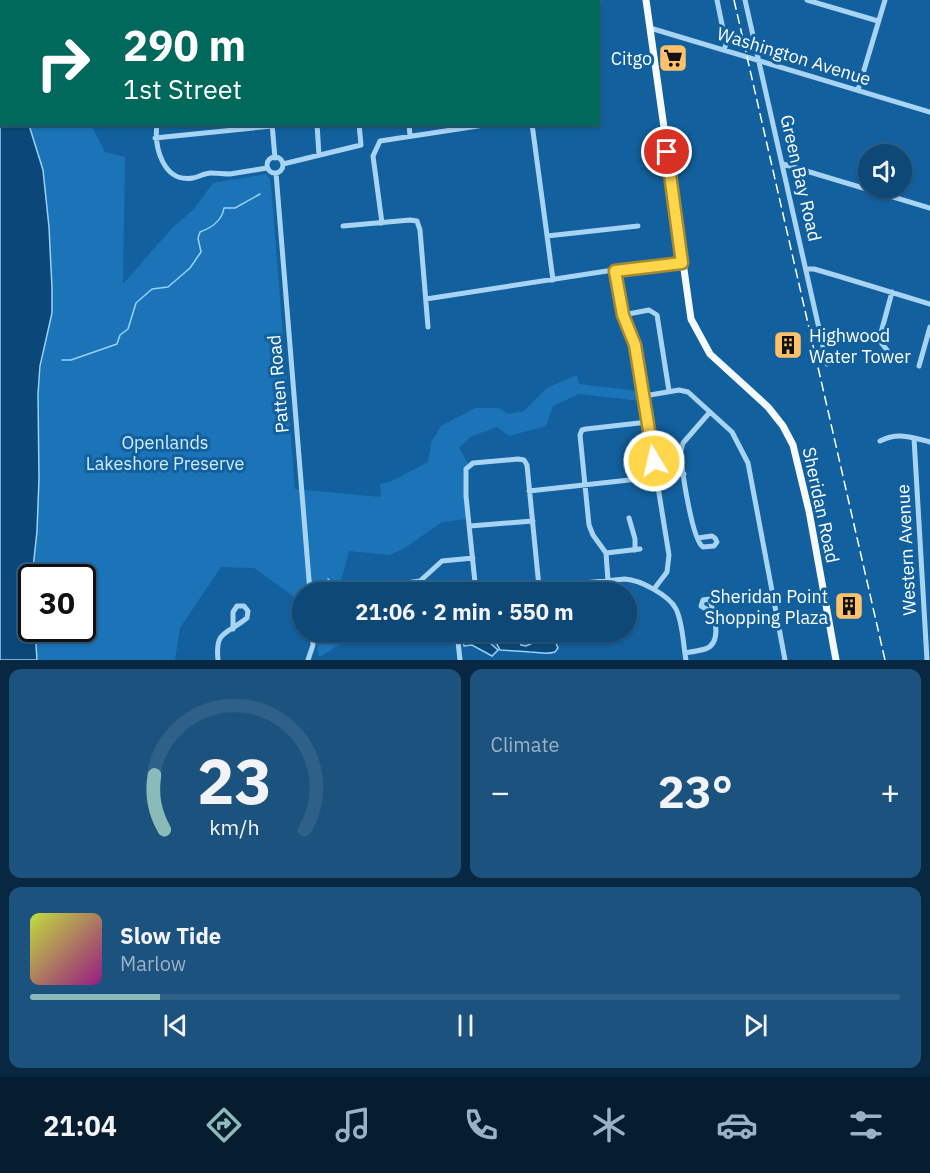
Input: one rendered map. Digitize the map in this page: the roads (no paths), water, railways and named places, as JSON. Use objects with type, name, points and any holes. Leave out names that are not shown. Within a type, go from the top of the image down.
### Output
[{"type":"main road","name":"Sheridan Road","points":[[646,0],[691,319],[702,343],[715,359],[768,407],[783,426],[793,445],[816,550],[836,660]]},
{"type":"street","points":[[717,0],[726,44],[724,50]]},
{"type":"street","name":"Green Bay Road","points":[[745,0],[827,364]]},
{"type":"street","points":[[807,0],[878,21]]},
{"type":"street","points":[[858,90],[885,0]]},
{"type":"street","name":"Washington Avenue","points":[[650,28],[930,112]]},
{"type":"street","points":[[157,126],[155,138],[158,155],[176,176],[192,178],[208,172],[228,174],[267,168]]},
{"type":"street","points":[[155,138],[263,126]]},
{"type":"street","points":[[272,126],[274,158]]},
{"type":"street","points":[[317,126],[319,155]]},
{"type":"street","points":[[283,164],[361,145],[359,126]]},
{"type":"street","points":[[409,126],[410,135]]},
{"type":"street","points":[[382,223],[373,156],[380,141],[475,126]]},
{"type":"street","points":[[532,126],[553,280]]},
{"type":"street","points":[[274,158],[280,159],[283,164],[281,171],[276,173],[267,168],[269,160],[274,158]]},
{"type":"street","points":[[783,164],[930,208]]},
{"type":"street","name":"Patten Road","points":[[276,173],[309,582]]},
{"type":"street","points":[[343,226],[417,221],[428,327]]},
{"type":"street","points":[[547,236],[638,226]]},
{"type":"street","points":[[426,299],[600,272],[682,263]]},
{"type":"street","points":[[807,269],[814,269],[930,304]]},
{"type":"street","points":[[615,271],[623,315],[635,345],[669,561],[667,572],[654,589]]},
{"type":"street","points":[[887,350],[879,340],[892,292]]},
{"type":"street","points":[[623,315],[649,310],[657,315],[669,391]]},
{"type":"street","points":[[919,366],[930,327]]},
{"type":"street","points":[[644,396],[679,390],[688,393],[732,432],[748,463],[785,660]]},
{"type":"street","points":[[698,538],[692,524],[681,455],[683,444],[710,412]]},
{"type":"street","points":[[608,580],[606,553],[590,530],[580,433],[586,429],[648,422]]},
{"type":"street","points":[[880,441],[888,436],[906,436],[930,442]]},
{"type":"street","name":"Western Avenue","points":[[914,438],[927,660]]},
{"type":"street","points":[[475,582],[466,469],[473,463],[524,460],[527,469],[539,582]]},
{"type":"street","points":[[529,491],[684,474]]},
{"type":"street","points":[[606,553],[637,549],[629,518]]},
{"type":"street","points":[[470,526],[533,522]]},
{"type":"street","points":[[420,582],[442,561],[473,558]]},
{"type":"street","points":[[588,582],[634,579],[654,589],[676,609],[686,660]]},
{"type":"street","points":[[712,613],[701,606],[703,600],[735,594]]},
{"type":"street","points":[[685,653],[706,649],[714,642],[716,636],[710,599]]},
{"type":"street","points":[[218,660],[218,640],[233,629]]},
{"type":"street","points":[[310,659],[313,642]]},
{"type":"street","points":[[457,642],[459,657]]},
{"type":"waterway","points":[[62,360],[71,360],[117,344],[120,335],[128,329],[136,303],[152,289],[168,287],[190,268],[201,252],[198,238],[200,232],[215,223],[221,217],[224,208],[235,208],[260,194]]},
{"type":"waterway","points":[[328,579],[331,582]]},
{"type":"waterway","points":[[443,642],[457,643]]},
{"type":"railway","points":[[734,0],[885,660]]},
{"type":"place","name":"Citgo","points":[[673,58]]},
{"type":"place","name":"Highwood Water Tower","points":[[788,345]]},
{"type":"place","name":"Sheridan Point Shopping Plaza","points":[[849,606]]},
{"type":"park label","name":"Openlands Lakeshore Preserve","points":[[165,452]]}]
